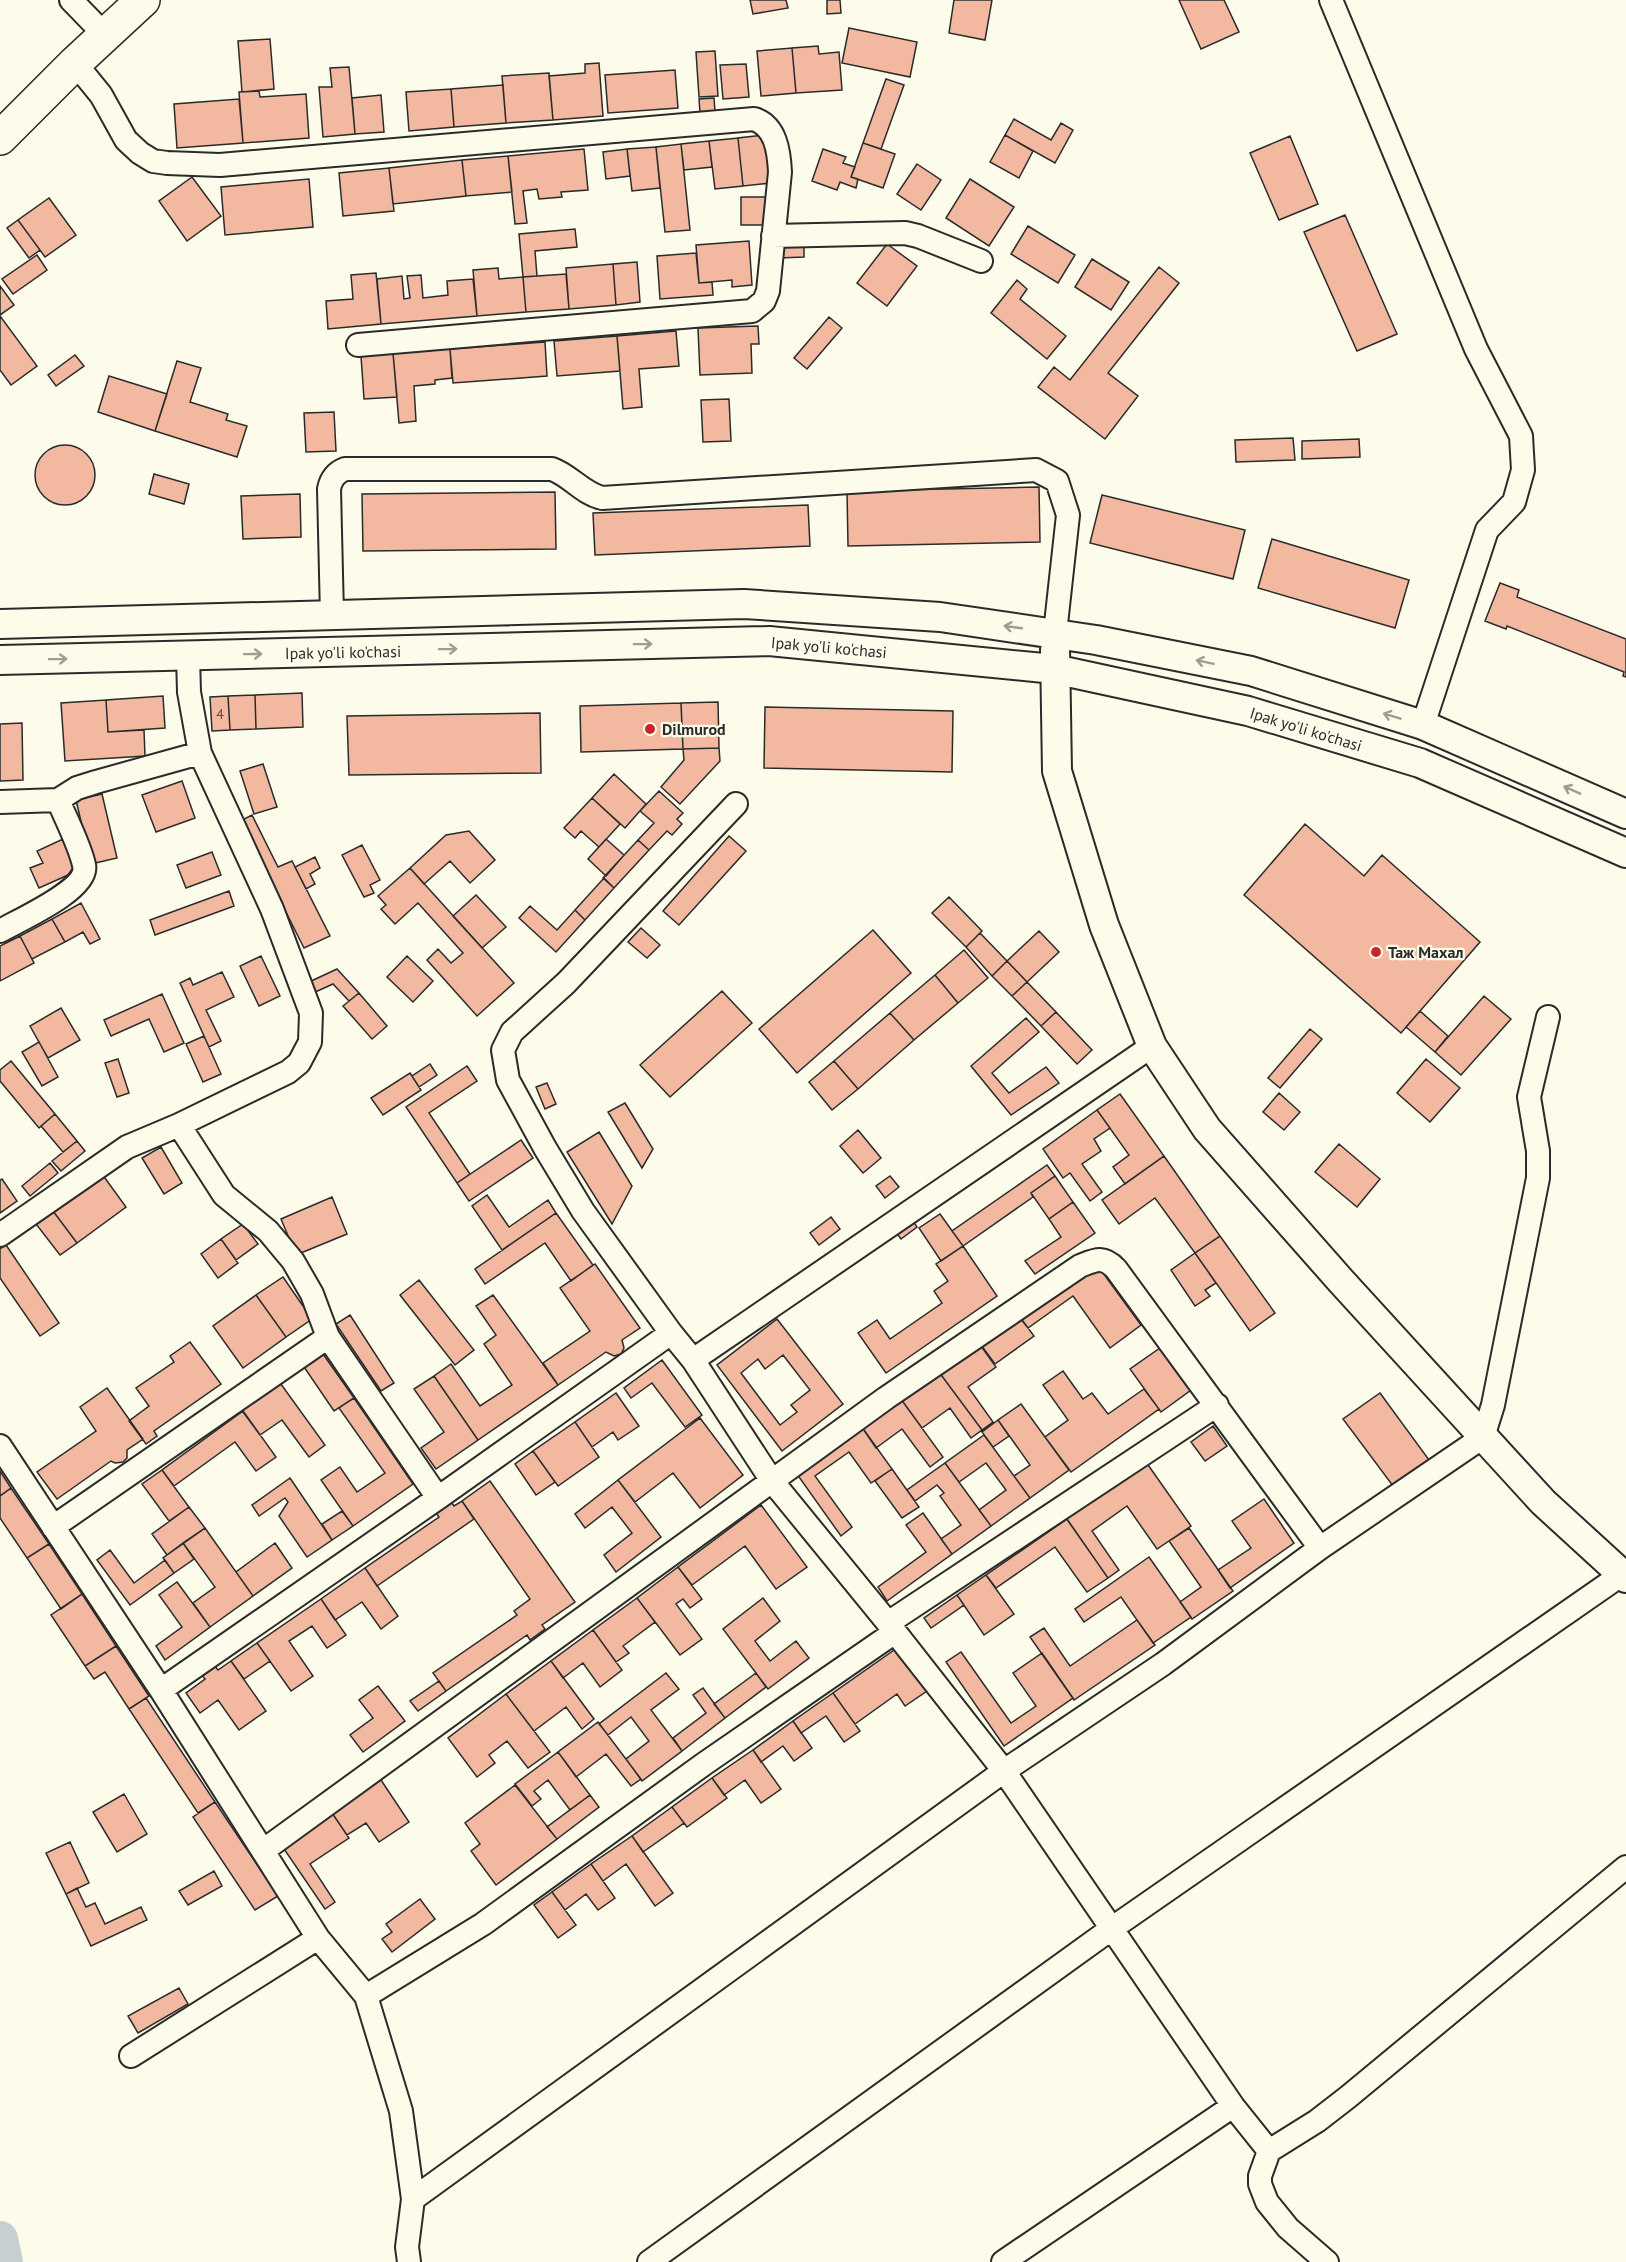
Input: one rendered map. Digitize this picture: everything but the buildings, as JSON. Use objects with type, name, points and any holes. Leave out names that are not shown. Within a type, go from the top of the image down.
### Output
[{"type":"highway","points":[[0,138],[75,63],[143,0]]},
{"type":"main road","points":[[0,624],[744,604],[940,617],[1055,633],[1251,671],[1423,725],[1626,814]]},
{"type":"main road","points":[[1055,633],[1057,771],[1104,925],[1152,1046],[1207,1129],[1341,1281],[1561,1520],[1624,1576]]},
{"type":"main road","name":"Ipak yo'li ko'chasi","points":[[0,660],[769,641],[1054,669],[1248,711],[1420,763],[1626,853]]},
{"type":"street","points":[[71,0],[105,35]]},
{"type":"street","points":[[1331,0],[1476,350],[1521,436],[1523,470],[1514,502],[1487,530],[1423,725]]},
{"type":"street","points":[[75,63],[101,94],[132,147],[153,161],[179,165],[220,165],[754,119],[762,122],[768,128],[779,154],[780,172],[768,291],[764,301],[752,311],[358,345]]},
{"type":"street","points":[[774,236],[905,233],[981,261]]},
{"type":"street","points":[[332,615],[329,489],[330,480],[345,469],[552,469],[569,478],[592,496],[602,498],[1036,470],[1057,481],[1068,515],[1055,633]]},
{"type":"street","points":[[0,1235],[127,1147],[179,1125],[288,1072],[298,1063],[310,1042],[311,1013],[272,909],[200,753],[189,692],[188,656]]},
{"type":"street","points":[[0,802],[58,800],[77,788],[200,753]]},
{"type":"street","points":[[0,931],[61,896],[82,880],[85,867],[58,800]]},
{"type":"street","points":[[736,804],[566,983],[513,1032],[503,1050],[508,1080],[545,1148],[583,1210],[693,1360],[772,1481],[892,1628],[1004,1771],[1233,2106],[1269,2151]]},
{"type":"street","points":[[413,2199],[1004,1771],[1163,1664],[1320,1548],[1483,1437],[1493,1405],[1538,1178],[1538,1151],[1529,1097],[1548,1017]]},
{"type":"street","points":[[693,1360],[1152,1046]]},
{"type":"street","points":[[179,1125],[224,1195],[268,1231],[293,1261],[312,1294],[328,1337],[438,1498]]},
{"type":"street","points":[[264,1850],[772,1481],[994,1323],[1080,1266],[1099,1260],[1109,1261],[1116,1269],[1320,1548]]},
{"type":"street","points":[[161,1690],[671,1333]]},
{"type":"street","points":[[53,1527],[328,1337]]},
{"type":"street","points":[[366,1996],[483,1924],[892,1628],[1217,1405]]},
{"type":"street","points":[[0,1446],[161,1690],[318,1938],[366,1996],[401,2111],[413,2199],[407,2247],[410,2262]]},
{"type":"street","points":[[649,2262],[1111,1929],[1624,1576]]},
{"type":"street","points":[[1327,2262],[1288,2228],[1267,2202],[1260,2184],[1260,2176],[1269,2151],[1317,2121],[1348,2097],[1626,1867]]},
{"type":"street","points":[[131,2056],[318,1938]]},
{"type":"street","points":[[1003,2262],[1233,2106]]},
{"type":"waterway","points":[[0,2239],[5,2262]]},
{"type":"place","name":"Dilmurod","points":[[650,729]]},
{"type":"place","name":"Таж Махал","points":[[1376,952]]}]
